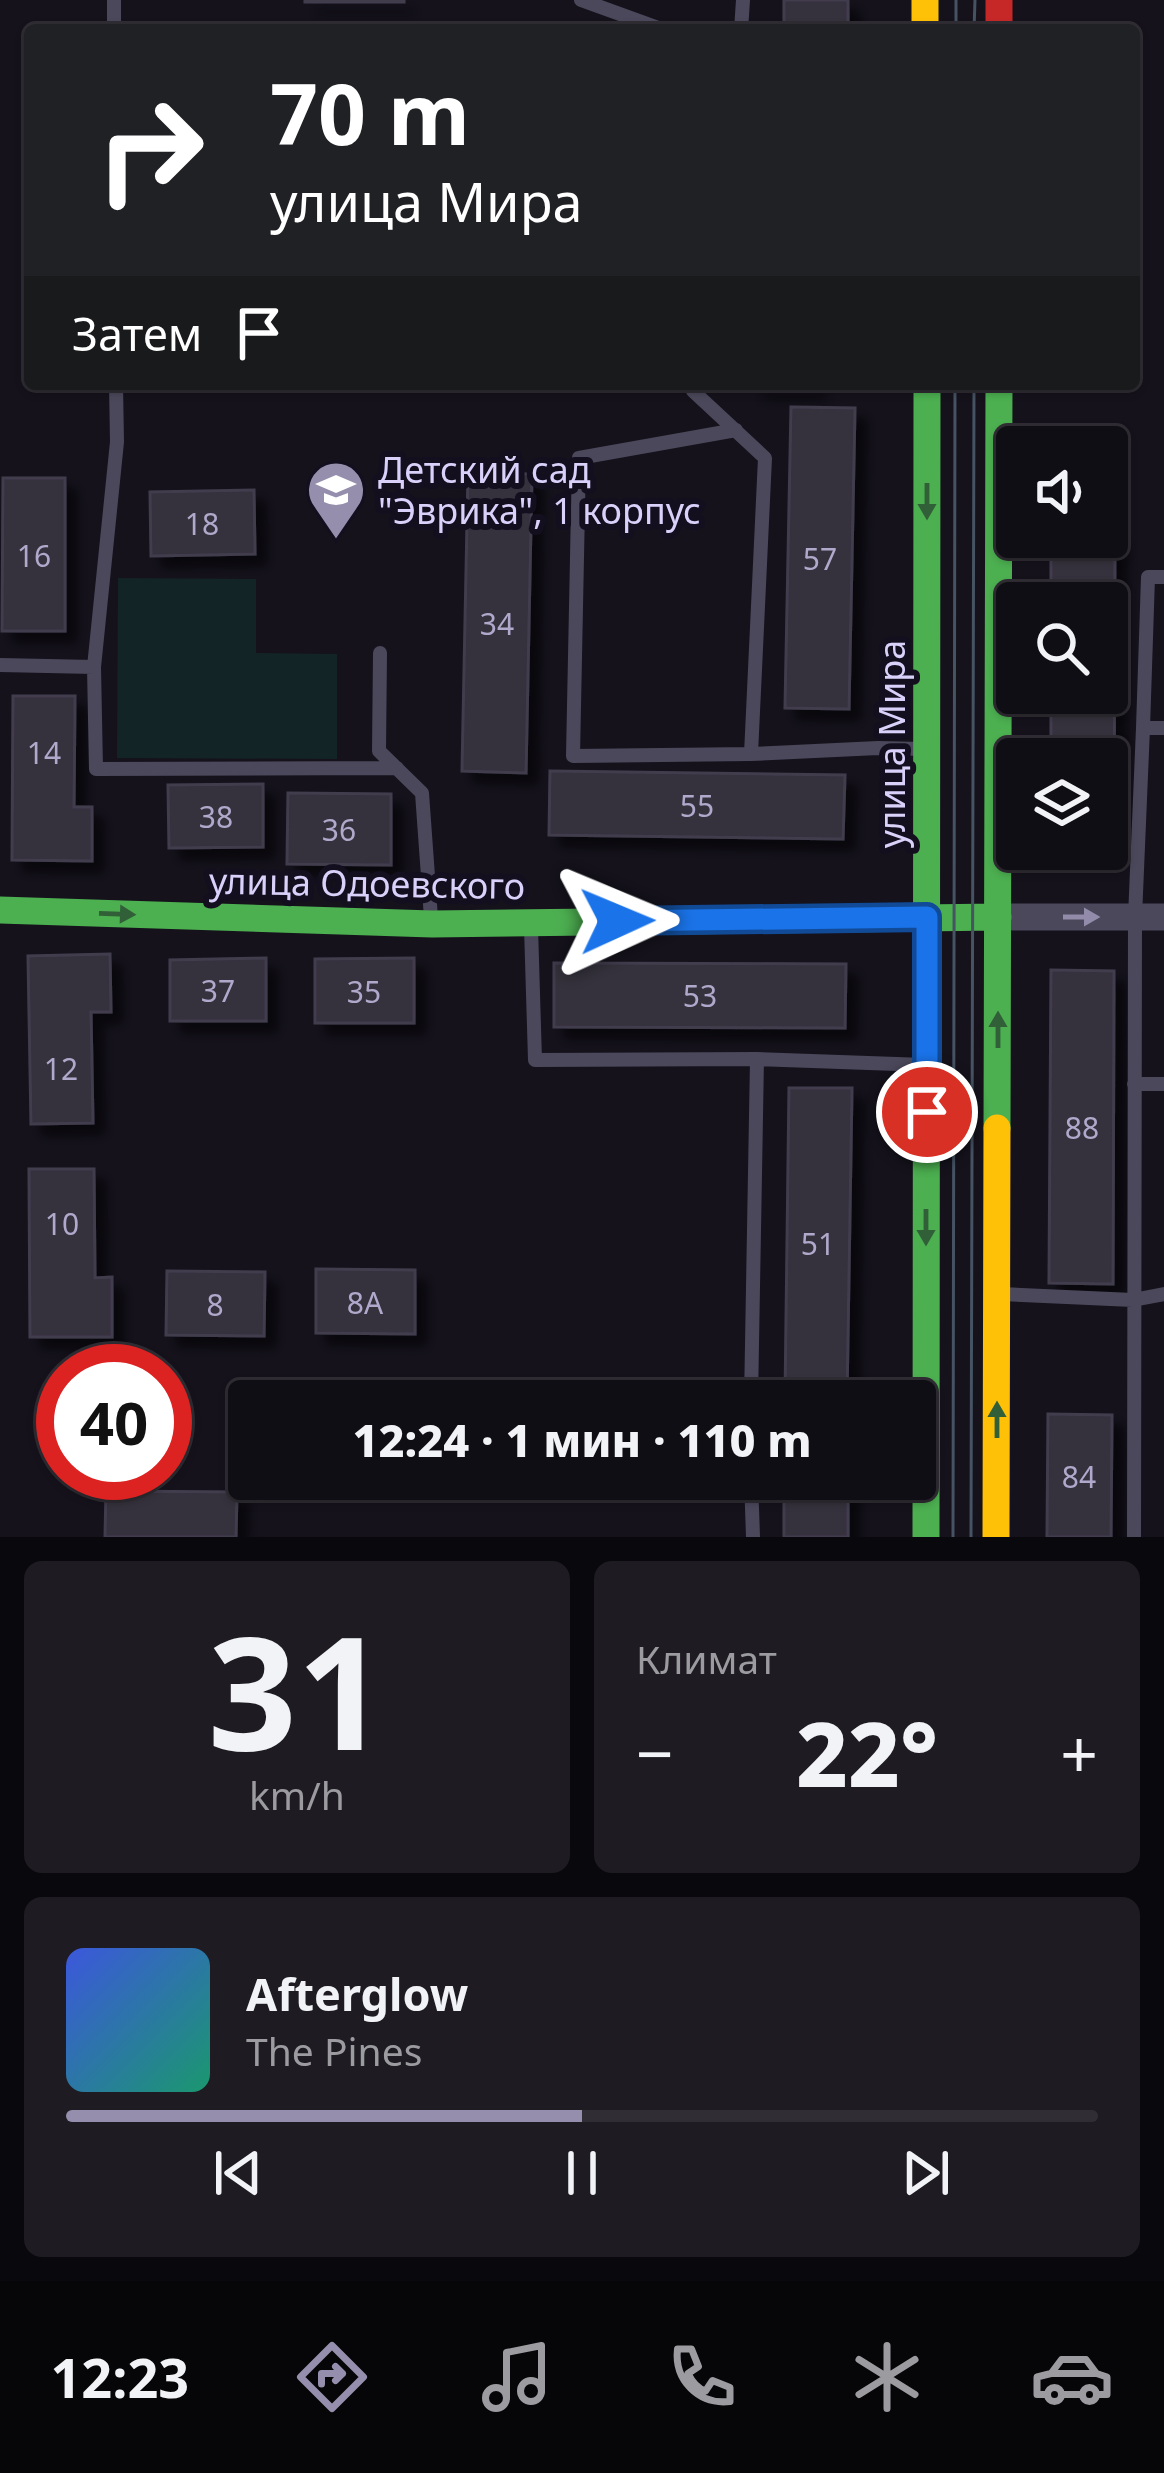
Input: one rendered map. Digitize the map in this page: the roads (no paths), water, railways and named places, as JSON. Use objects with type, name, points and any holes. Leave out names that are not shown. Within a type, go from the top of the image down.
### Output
[{"type":"main road","name":"улица Мира","points":[[921,1380],[927,1065],[927,390]]},
{"type":"main road","points":[[997,1537],[998,390]]},
{"type":"main road","name":"улица Одоевского","points":[[0,910],[432,924],[998,916]]},
{"type":"main road","name":"улица Мира","points":[[924,1500],[926,1537]]},
{"type":"street","name":"улица Одоевского","points":[[998,916],[1164,917]]},
{"type":"lane","points":[[581,0],[647,24]]},
{"type":"lane","points":[[116,390],[117,442],[94,667],[96,769],[397,768]]},
{"type":"lane","points":[[693,390],[765,458],[752,754]]},
{"type":"lane","points":[[736,430],[579,458],[573,757],[928,749]]},
{"type":"lane","points":[[1134,1537],[1135,917],[1148,577],[1164,577]]},
{"type":"lane","points":[[380,653],[379,751],[422,793],[432,924]]},
{"type":"lane","points":[[0,665],[94,667]]},
{"type":"lane","points":[[1143,728],[1164,728]]},
{"type":"lane","points":[[531,922],[536,1060],[757,1059],[927,1065]]},
{"type":"lane","points":[[751,1380],[757,1059]]},
{"type":"lane","points":[[1134,1084],[1164,1084]]},
{"type":"lane","points":[[997,1294],[1133,1300],[1164,1294]]},
{"type":"lane","points":[[753,1500],[754,1537]]},
{"type":"tram line","points":[[956,0],[956,24]]},
{"type":"tram line","points":[[974,24],[975,0]]},
{"type":"tram line","points":[[953,1537],[955,390]]},
{"type":"tram line","points":[[971,1537],[974,390]]},
{"type":"place","name":"Детский сад \"Эврика\", 1 корпус","points":[[336,541]]}]
